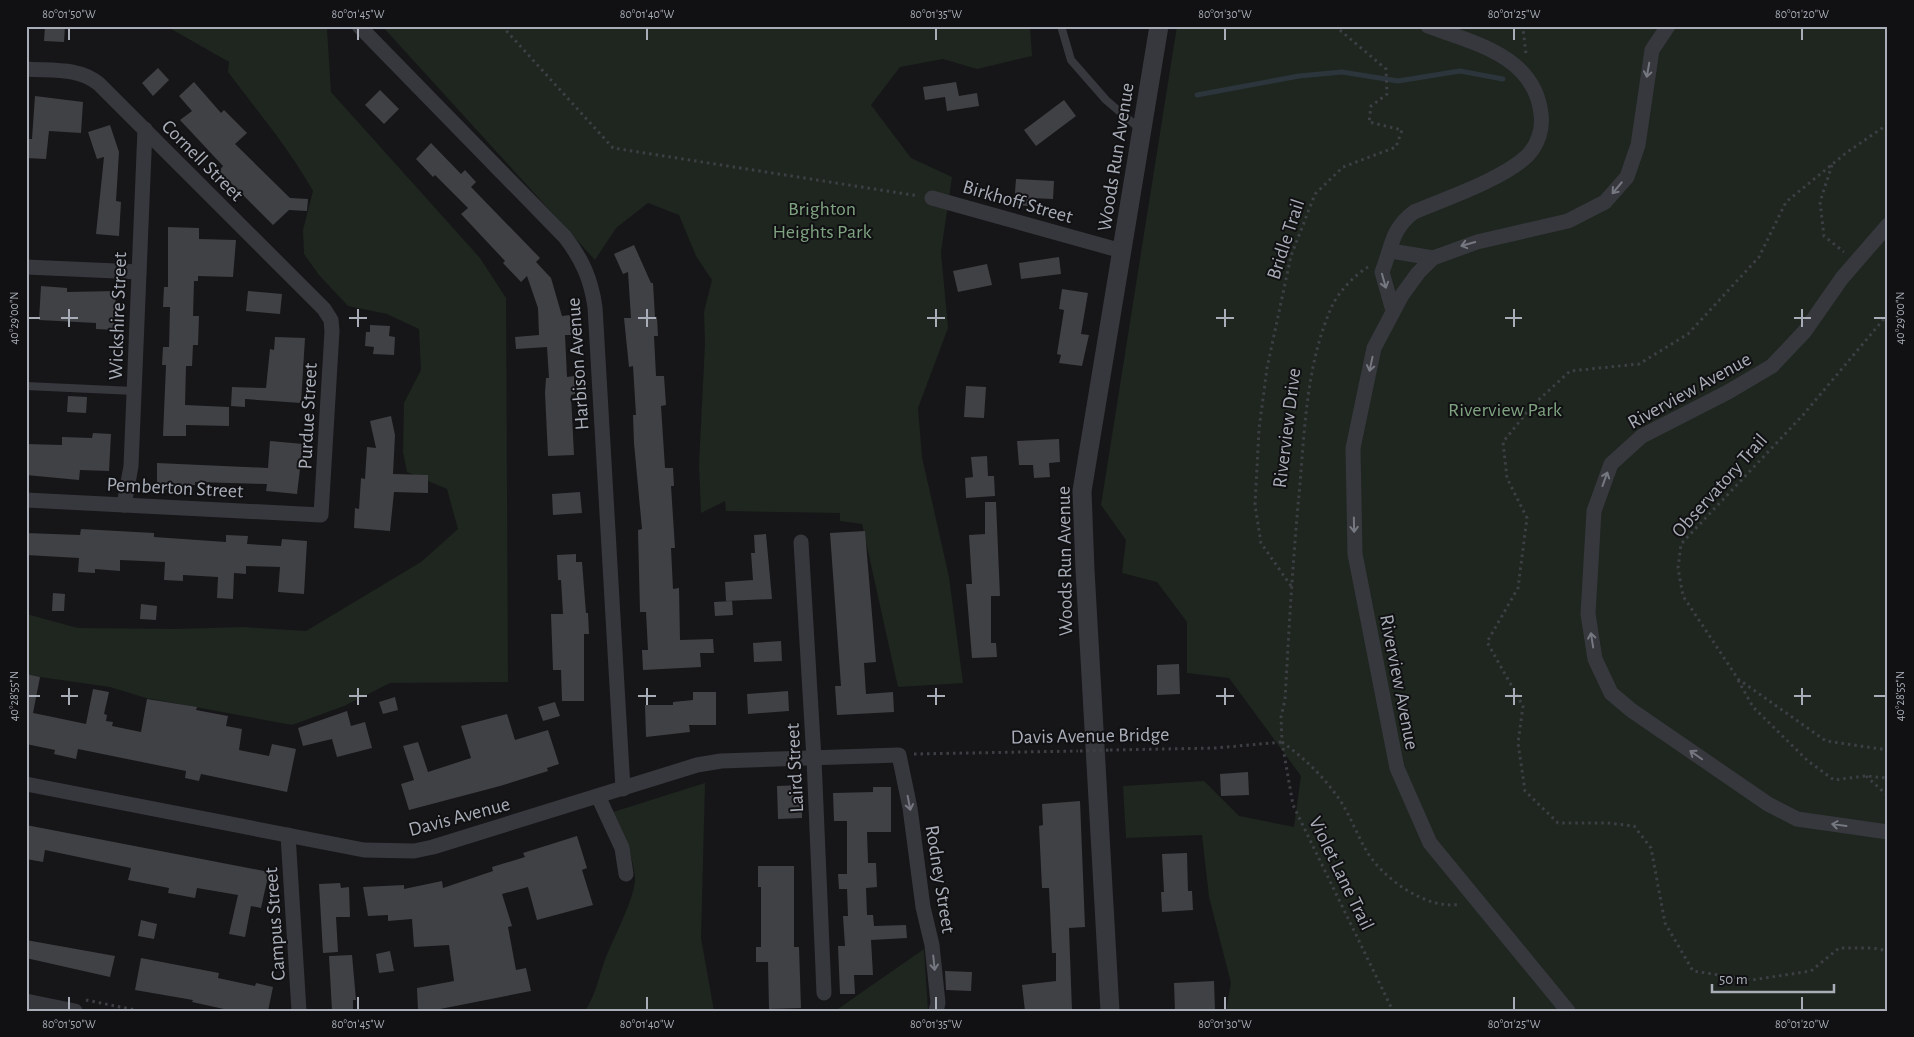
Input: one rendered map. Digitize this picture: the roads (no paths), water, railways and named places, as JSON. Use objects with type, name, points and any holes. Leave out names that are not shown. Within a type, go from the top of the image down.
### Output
[{"type":"street","name":"Harbison Avenue","points":[[359,26],[565,237],[583,262],[588,274],[595,307],[623,789]]},
{"type":"street","name":"Woods Run Avenue","points":[[1110,1011],[1082,491],[1159,26]]},
{"type":"street","points":[[1394,311],[1382,272],[1391,251],[1396,229],[1402,221],[1414,212],[1514,165],[1534,146],[1542,123],[1540,104],[1534,88],[1520,68],[1509,59],[1489,48],[1428,26]]},
{"type":"street","name":"Riverview Avenue","points":[[1568,1011],[1430,843],[1397,768],[1354,554],[1353,448],[1374,348],[1418,273],[1433,258],[1477,242],[1568,221],[1605,202],[1627,177],[1638,145],[1647,70],[1652,50],[1668,26]]},
{"type":"street","name":"Cornell Street","points":[[26,69],[85,74],[99,84],[324,309],[331,320]]},
{"type":"street","name":"Wickshire Street","points":[[124,505],[131,466],[144,129]]},
{"type":"street","name":"Birkhoff Street","points":[[932,198],[1122,251]]},
{"type":"street","name":"Riverview Avenue","points":[[1888,225],[1856,261],[1805,331],[1772,366],[1728,392],[1642,436],[1611,464],[1594,511],[1588,614],[1595,659],[1611,693],[1631,710],[1768,804],[1797,819],[1888,832]]},
{"type":"street","name":"Riverview Avenue","points":[[1391,251],[1433,258]]},
{"type":"street","points":[[26,266],[139,272]]},
{"type":"street","name":"Purdue Street","points":[[321,514],[331,320]]},
{"type":"street","name":"Pemberton Street","points":[[26,500],[321,514]]},
{"type":"street","name":"Laird Street","points":[[801,542],[814,759],[824,993]]},
{"type":"street","name":"Davis Avenue","points":[[26,784],[364,850],[414,851],[433,847],[705,764],[899,755]]},
{"type":"street","name":"Rodney Street","points":[[899,755],[910,808],[923,906],[932,945],[938,1004],[936,1011]]},
{"type":"street","points":[[598,796],[622,848],[626,874]]},
{"type":"street","name":"Campus Street","points":[[288,835],[300,1011]]},
{"type":"street","points":[[26,1001],[75,1011]]},
{"type":"lane","points":[[1061,26],[1071,60],[1106,100],[1142,130]]},
{"type":"lane","points":[[26,386],[134,391]]},
{"type":"waterway","points":[[1197,95],[1299,76],[1342,72],[1398,81],[1460,71],[1503,79]]},
{"type":"park label","name":"Brighton Heights Park","points":[[822,220]]},
{"type":"park label","name":"Riverview Park","points":[[1505,409]]}]
